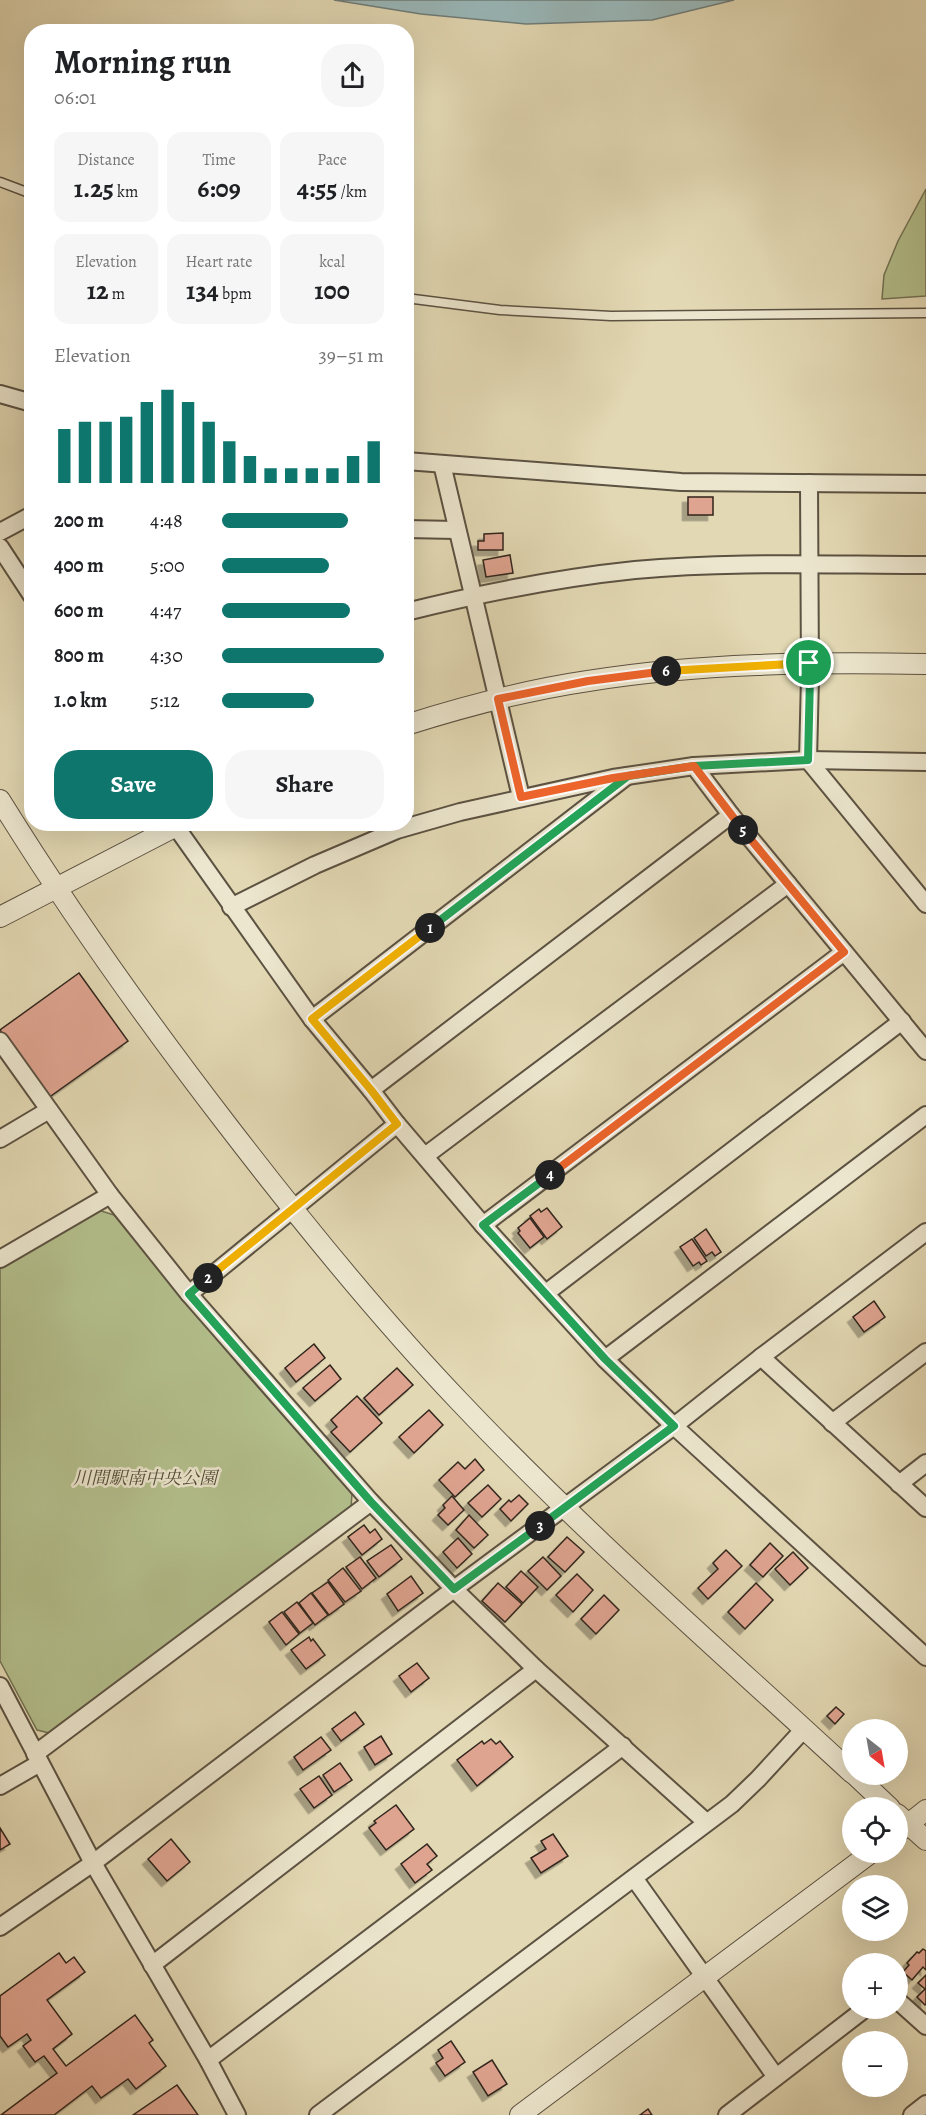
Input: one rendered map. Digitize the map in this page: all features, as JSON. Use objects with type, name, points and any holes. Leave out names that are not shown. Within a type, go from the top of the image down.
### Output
[{"type":"street","points":[[0,394],[24,401]]},
{"type":"street","points":[[414,462],[681,482],[926,484]]},
{"type":"street","points":[[442,464],[521,797]]},
{"type":"street","points":[[809,483],[808,760],[926,904]]},
{"type":"street","points":[[0,532],[24,519]]},
{"type":"street","points":[[414,529],[456,530]]},
{"type":"street","points":[[0,547],[24,584]]},
{"type":"street","points":[[414,610],[553,580],[636,570],[754,564],[926,565]]},
{"type":"street","points":[[414,723],[498,699],[588,681],[646,673],[809,663],[926,664]]},
{"type":"street","points":[[414,825],[521,797],[694,766],[808,760],[926,762]]},
{"type":"street","points":[[694,766],[731,815],[926,1051]]},
{"type":"street","points":[[312,1019],[628,776]]},
{"type":"street","points":[[0,800],[55,888],[165,1044],[292,1210],[363,1295],[459,1401],[564,1508],[694,1631],[842,1764]]},
{"type":"street","points":[[371,1090],[731,815]]},
{"type":"street","points":[[0,917],[164,831]]},
{"type":"street","points":[[182,831],[231,907],[312,1019],[483,1225],[605,1359],[674,1426],[926,1657]]},
{"type":"street","points":[[231,907],[315,865],[395,831]]},
{"type":"street","points":[[425,1156],[788,884]]},
{"type":"street","points":[[483,1225],[844,952]]},
{"type":"street","points":[[546,1293],[902,1021]]},
{"type":"street","points":[[2,1048],[110,1195],[189,1294],[371,1502],[454,1589],[536,1669],[706,1822]]},
{"type":"street","points":[[0,1139],[49,1110]]},
{"type":"street","points":[[605,1359],[926,1115]]},
{"type":"street","points":[[189,1294],[397,1124]]},
{"type":"street","points":[[0,1259],[110,1195]]},
{"type":"street","points":[[0,1927],[93,1863],[454,1589],[674,1426],[926,1232]]},
{"type":"street","points":[[832,1423],[926,1352]]},
{"type":"street","points":[[761,1357],[926,1508]]},
{"type":"street","points":[[899,1484],[926,1463]]},
{"type":"street","points":[[0,1786],[371,1502]]},
{"type":"street","points":[[152,1965],[536,1669]]},
{"type":"street","points":[[0,1686],[93,1863],[237,2115]]},
{"type":"street","points":[[318,2115],[732,1804],[804,1729]]},
{"type":"street","points":[[207,2060],[623,1746]]},
{"type":"street","points":[[865,1785],[878,1797]]},
{"type":"street","points":[[908,1820],[926,1810]]},
{"type":"street","points":[[908,1828],[926,1840]]},
{"type":"street","points":[[520,2115],[857,1863]]},
{"type":"street","points":[[634,1878],[776,2077]]},
{"type":"street","points":[[908,2010],[926,2026]]},
{"type":"street","points":[[727,2115],[852,2019]]},
{"type":"street","points":[[912,2115],[926,2104]]},
{"type":"lane","points":[[0,182],[24,191]]},
{"type":"lane","points":[[414,299],[500,310],[610,316],[926,313]]},
{"type":"green space","points":[[926,189],[926,296],[882,299],[884,275],[898,241]]},
{"type":"green space","name":"川間駅南中央公園","points":[[98,1210],[114,1215],[242,1369],[352,1494],[351,1507],[49,1733],[37,1730],[0,1661],[0,1268]]},
{"type":"water","points":[[334,0],[734,0],[652,20],[526,24],[421,14]]},
{"type":"building","points":[[688,497],[713,497],[713,515],[688,515]]},
{"type":"building","points":[[503,533],[503,550],[478,550],[478,541],[484,541],[484,534]]},
{"type":"building","points":[[510,555],[513,573],[486,577],[483,560]]},
{"type":"building","points":[[79,973],[128,1041],[48,1098],[0,1030]]},
{"type":"building","points":[[547,1208],[562,1227],[547,1239],[530,1216],[539,1209],[541,1212]]},
{"type":"building","points":[[530,1218],[544,1237],[530,1248],[518,1233],[520,1231],[518,1228]]},
{"type":"building","points":[[706,1229],[721,1252],[715,1256],[712,1252],[706,1256],[694,1238]]},
{"type":"building","points":[[692,1239],[707,1261],[701,1265],[699,1262],[693,1266],[680,1247]]},
{"type":"building","points":[[874,1301],[885,1317],[864,1332],[853,1317]]},
{"type":"building","points":[[314,1344],[325,1358],[296,1382],[285,1368]]},
{"type":"building","points":[[330,1365],[341,1379],[315,1401],[303,1388]]},
{"type":"building","points":[[397,1368],[413,1385],[379,1415],[364,1398]]},
{"type":"building","points":[[357,1396],[382,1423],[350,1452],[331,1432],[337,1427],[331,1420]]},
{"type":"building","points":[[429,1410],[443,1425],[414,1453],[399,1437]]},
{"type":"building","points":[[475,1459],[484,1470],[455,1497],[439,1480],[458,1462],[465,1469]]},
{"type":"building","points":[[488,1485],[501,1499],[482,1517],[468,1503]]},
{"type":"building","points":[[519,1495],[528,1504],[511,1521],[500,1509],[509,1500],[511,1502]]},
{"type":"building","points":[[452,1496],[464,1510],[448,1525],[438,1515],[445,1508],[443,1505]]},
{"type":"building","points":[[469,1515],[488,1535],[474,1548],[456,1530]]},
{"type":"building","points":[[364,1525],[370,1533],[375,1529],[382,1539],[362,1555],[348,1537]]},
{"type":"building","points":[[567,1537],[584,1552],[565,1572],[548,1557]]},
{"type":"building","points":[[458,1538],[472,1554],[457,1568],[443,1552]]},
{"type":"building","points":[[770,1543],[783,1556],[763,1577],[750,1565]]},
{"type":"building","points":[[391,1545],[402,1559],[379,1577],[367,1561]]},
{"type":"building","points":[[726,1550],[742,1566],[708,1599],[698,1588],[718,1569],[713,1563]]},
{"type":"building","points":[[793,1552],[808,1568],[790,1585],[775,1569]]},
{"type":"building","points":[[360,1557],[376,1578],[362,1589],[346,1567]]},
{"type":"building","points":[[543,1557],[561,1576],[547,1590],[528,1571]]},
{"type":"building","points":[[343,1568],[361,1591],[345,1602],[328,1580]]},
{"type":"building","points":[[521,1571],[538,1587],[523,1603],[506,1587]]},
{"type":"building","points":[[577,1574],[593,1590],[573,1612],[556,1595]]},
{"type":"building","points":[[411,1576],[423,1593],[398,1611],[387,1594]]},
{"type":"building","points":[[328,1582],[344,1604],[329,1615],[312,1593]]},
{"type":"building","points":[[498,1583],[522,1604],[505,1622],[482,1601]]},
{"type":"building","points":[[756,1583],[773,1600],[745,1629],[728,1612]]},
{"type":"building","points":[[311,1593],[328,1615],[315,1625],[299,1603]]},
{"type":"building","points":[[604,1595],[619,1610],[596,1634],[581,1619]]},
{"type":"building","points":[[297,1602],[313,1623],[300,1633],[284,1612]]},
{"type":"building","points":[[282,1612],[299,1634],[286,1645],[269,1622]]},
{"type":"building","points":[[309,1637],[325,1655],[306,1669],[291,1650]]},
{"type":"building","points":[[417,1663],[429,1678],[411,1692],[399,1676]]},
{"type":"building","points":[[836,1707],[844,1714],[835,1724],[827,1716]]},
{"type":"building","points":[[355,1712],[364,1724],[341,1741],[332,1729]]},
{"type":"building","points":[[381,1736],[392,1754],[375,1765],[364,1747]]},
{"type":"building","points":[[321,1737],[331,1750],[303,1770],[294,1757]]},
{"type":"building","points":[[491,1739],[496,1744],[500,1741],[513,1757],[477,1786],[457,1760],[482,1741],[484,1744]]},
{"type":"building","points":[[340,1763],[352,1780],[334,1792],[323,1775]]},
{"type":"building","points":[[319,1776],[332,1795],[314,1808],[300,1789]]},
{"type":"building","points":[[396,1805],[414,1829],[386,1850],[369,1828],[376,1823],[374,1821]]},
{"type":"building","points":[[0,1828],[10,1844],[0,1850]]},
{"type":"building","points":[[553,1834],[568,1856],[541,1873],[531,1858],[546,1849],[541,1841]]},
{"type":"building","points":[[171,1839],[190,1862],[167,1881],[148,1859]]},
{"type":"building","points":[[427,1844],[437,1856],[427,1864],[432,1870],[415,1883],[401,1864]]},
{"type":"building","points":[[923,1949],[926,1951],[926,1970],[923,1967],[912,1980],[908,1976],[908,1962],[917,1952]]},
{"type":"building","points":[[59,1953],[66,1963],[74,1957],[85,1972],[47,2000],[72,2034],[53,2049],[66,2066],[135,2015],[153,2040],[149,2043],[166,2066],[136,2089],[128,2079],[101,2098],[92,2086],[54,2115],[1,2115],[57,2073],[44,2056],[35,2062],[23,2046],[31,2040],[27,2034],[8,2047],[0,2036],[0,1996]]},
{"type":"building","points":[[926,1975],[925,2005],[917,1997],[925,1989],[918,1983]]},
{"type":"building","points":[[451,2041],[465,2062],[445,2076],[436,2063],[443,2058],[438,2050]]},
{"type":"building","points":[[492,2060],[507,2084],[488,2096],[473,2072]]},
{"type":"building","points":[[177,2085],[198,2115],[133,2115]]},
{"type":"building","points":[[648,2109],[652,2115],[640,2115]]},
{"type":"route","points":[[809,663],[646,673],[588,681],[498,699],[521,797],[613,778],[694,766],[731,815],[844,952],[483,1225],[605,1359],[674,1426],[454,1589],[371,1502],[189,1294],[397,1124],[312,1019],[628,776],[694,766],[808,760],[809,663]]}]
